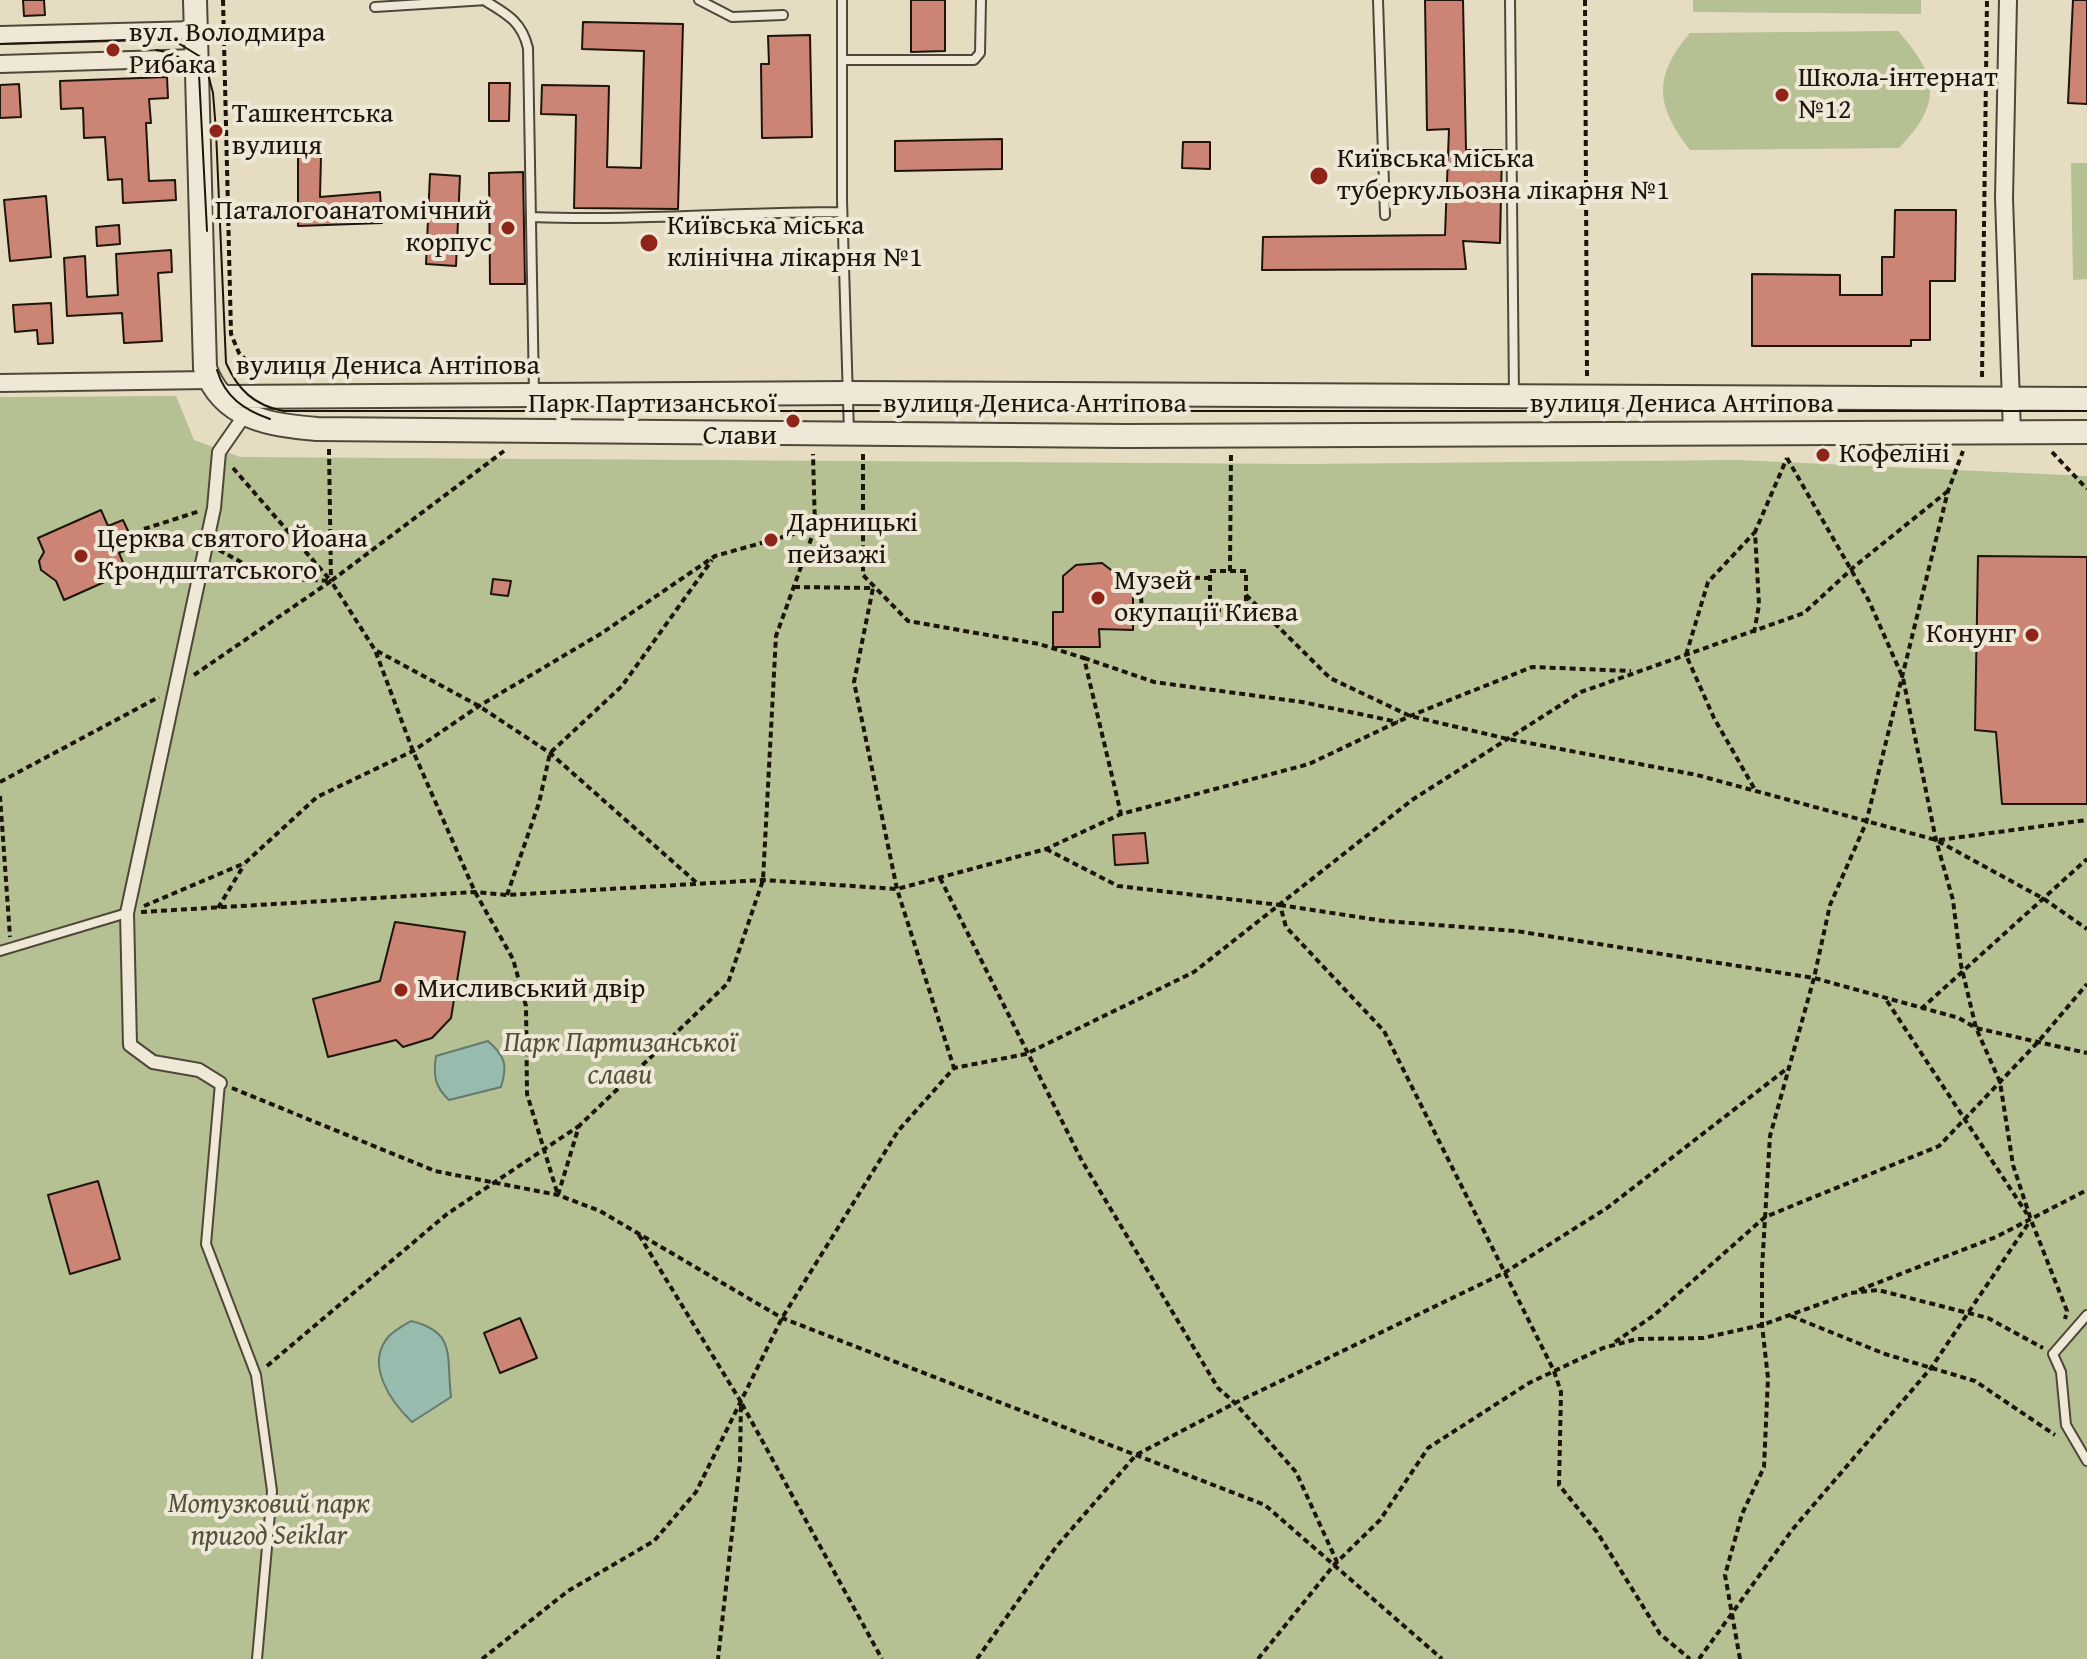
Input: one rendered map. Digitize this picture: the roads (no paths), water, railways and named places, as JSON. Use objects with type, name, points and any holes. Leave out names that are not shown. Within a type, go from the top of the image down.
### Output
[{"type":"street","points":[[0,383],[216,389],[205,368],[195,0]]},
{"type":"street","points":[[2008,0],[2004,198],[2012,433]]},
{"type":"street","points":[[0,35],[196,30]]},
{"type":"street","points":[[0,64],[197,58]]},
{"type":"street","name":"вулиця Дениса Антіпова","points":[[216,389],[534,396],[849,393],[2087,399]]},
{"type":"street","name":"вулиця Дениса Антіпова","points":[[216,389],[244,416],[269,425],[317,429],[849,434],[2087,432]]},
{"type":"street","points":[[220,1083],[199,1070],[153,1062],[130,1045],[127,913],[214,508],[219,452],[244,416]]},
{"type":"lane","points":[[375,7],[500,0]]},
{"type":"lane","points":[[699,0],[732,17],[783,15]]},
{"type":"lane","points":[[842,0],[842,212],[849,434]]},
{"type":"lane","points":[[844,60],[974,60],[980,53],[981,0]]},
{"type":"lane","points":[[1378,0],[1385,215]]},
{"type":"lane","points":[[1510,0],[1514,396]]},
{"type":"lane","points":[[487,1],[523,29],[528,48],[534,396]]},
{"type":"lane","points":[[532,217],[612,220],[719,213],[842,212]]},
{"type":"lane","points":[[0,951],[127,913]]},
{"type":"lane","points":[[220,1083],[206,1244],[256,1375],[272,1491],[257,1659]]},
{"type":"lane","points":[[2085,1458],[2066,1425],[2061,1372],[2053,1354],[2087,1315]]},
{"type":"tram line","points":[[0,44],[158,39],[178,43],[204,59],[213,93],[216,131],[226,363],[248,395],[264,405],[283,411],[2087,411]]},
{"type":"tram line","points":[[156,50],[180,58],[199,74],[207,231]]},
{"type":"tram line","points":[[217,370],[230,395],[252,411],[270,419]]},
{"type":"place","name":"вул. Володмира Рибака","points":[[113,50]]},
{"type":"place","name":"Школа-інтернат №12","points":[[1782,95]]},
{"type":"place","name":"Ташкентська вулиця","points":[[216,131]]},
{"type":"place","name":"Київська міська туберкульозна лікарня №1","points":[[1319,176]]},
{"type":"place","name":"Паталогоанатомічний корпус","points":[[508,228]]},
{"type":"place","name":"Київська міська клінічна лікарня №1","points":[[649,243]]},
{"type":"place","name":"Парк Партизанської Слави","points":[[793,421]]},
{"type":"place","name":"Кофеліні","points":[[1823,455]]},
{"type":"place","name":"Дарницькі пейзажі","points":[[771,540]]},
{"type":"place","name":"Церква святого Йоана Крондштатського","points":[[81,556]]},
{"type":"place","name":"Музей окупації Києва","points":[[1098,598]]},
{"type":"place","name":"Конунг","points":[[2032,635]]},
{"type":"place","name":"Мисливський двір","points":[[401,990]]},
{"type":"park label","name":"Парк Партизанської слави","points":[[620,1060]]},
{"type":"park label","name":"Мотузковий парк пригод Seiklar","points":[[269,1521]]}]
